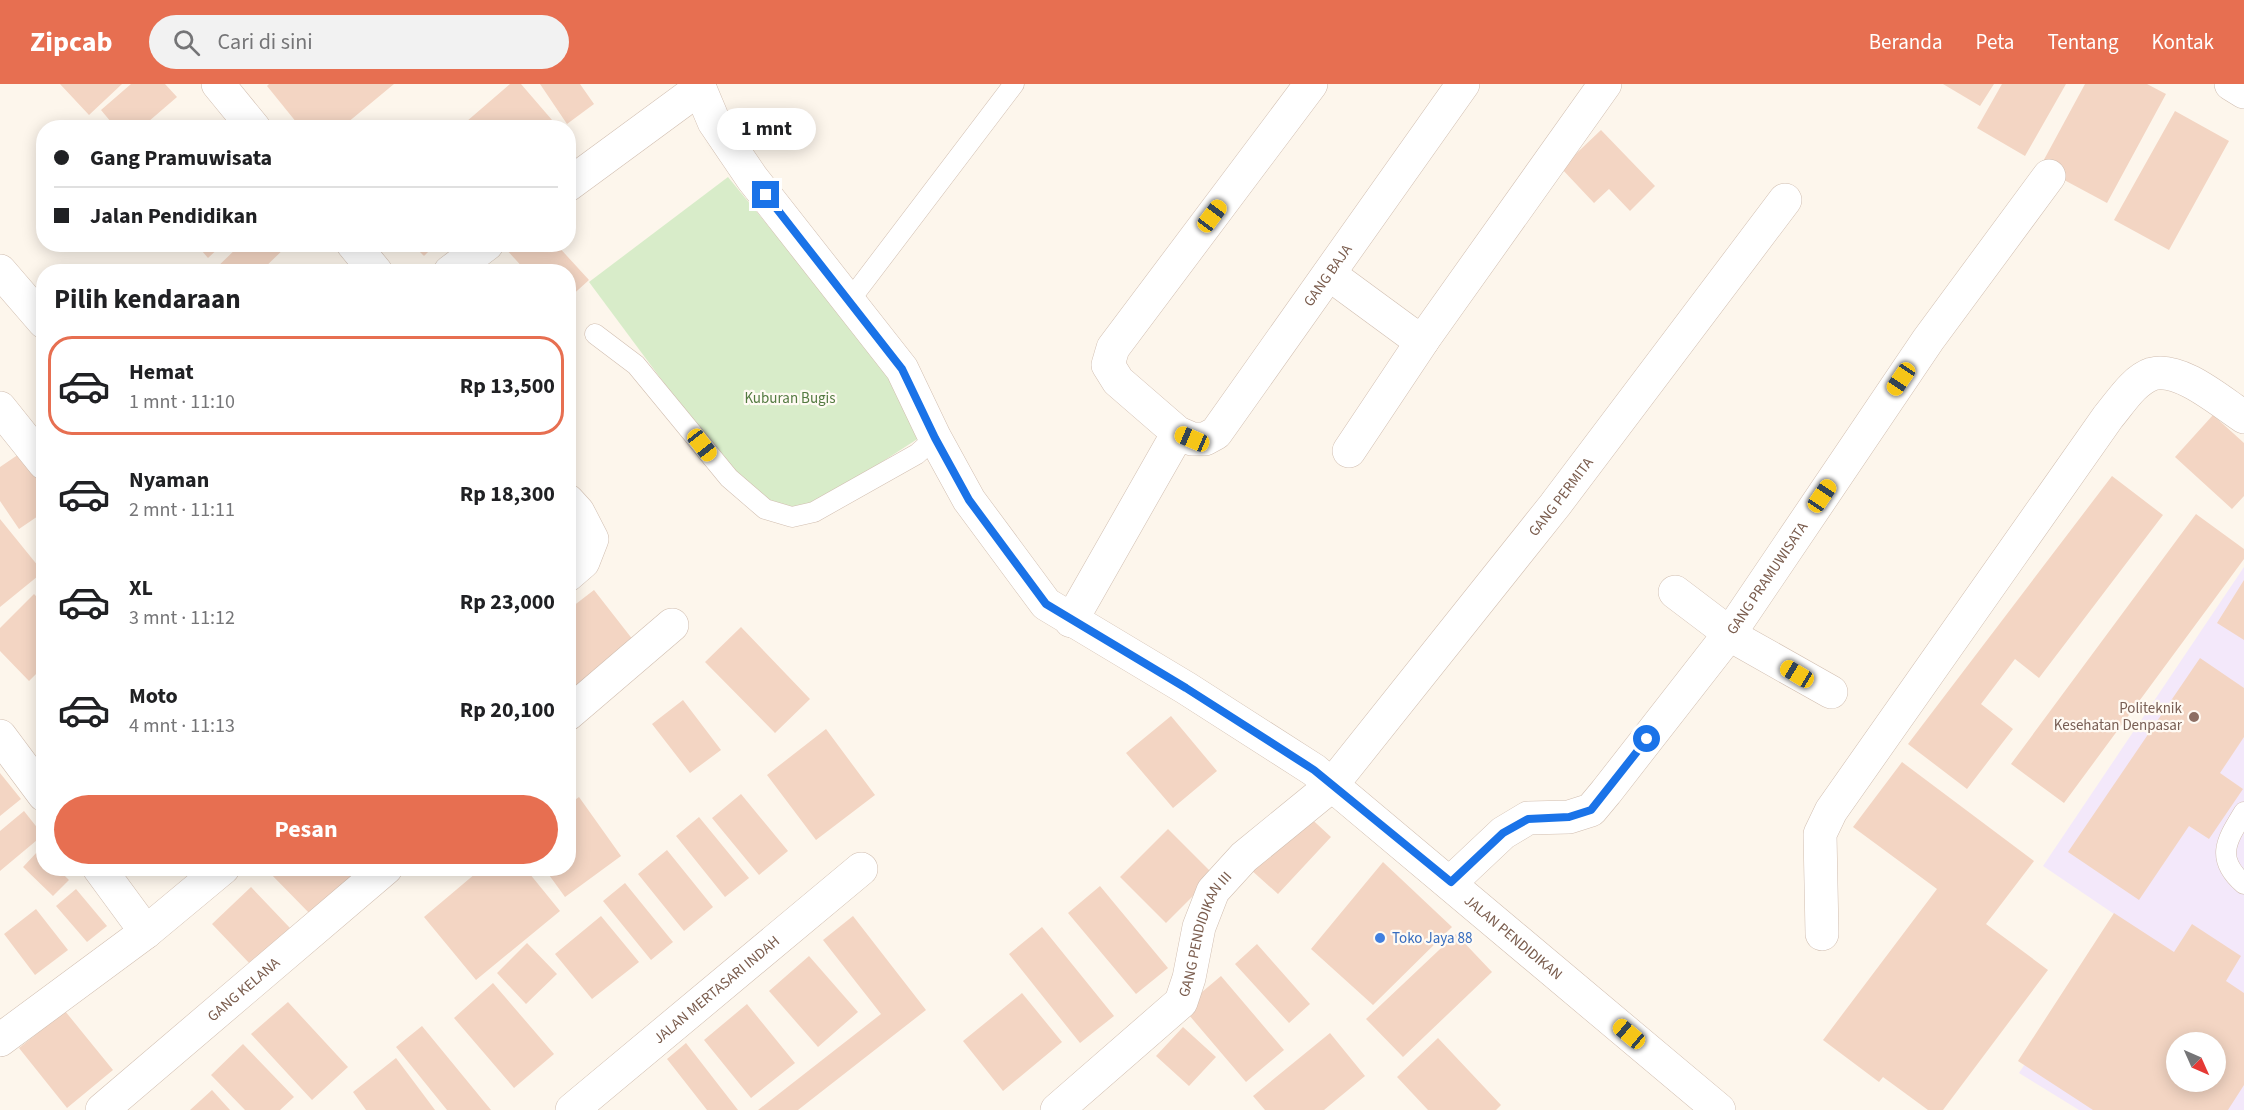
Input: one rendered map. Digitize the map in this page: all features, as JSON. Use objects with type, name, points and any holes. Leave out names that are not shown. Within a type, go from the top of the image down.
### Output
[{"type":"street","points":[[218,84],[247,120]]},
{"type":"street","points":[[1071,621],[1178,433],[1118,381],[1108,365],[1113,348],[1311,84]]},
{"type":"street","name":"GANG BAJA","points":[[1178,433],[1205,439],[1216,433],[1463,84]]},
{"type":"street","points":[[1349,451],[1424,340],[1605,84]]},
{"type":"street","points":[[2231,84],[2244,92]]},
{"type":"street","points":[[576,179],[699,86]]},
{"type":"street","name":"JALAN PENDIDIKAN","points":[[699,86],[714,122],[752,178],[902,369],[935,438],[969,500],[1046,604],[1196,694],[1314,770],[1451,882],[1719,1110]]},
{"type":"street","name":"GANG PRAMUWISATA","points":[[1451,882],[1503,833],[1528,819],[1569,817],[1591,810],[1730,633],[1928,340],[2049,176]]},
{"type":"street","name":"GANG PERMITA","points":[[1331,786],[1556,505],[1785,200]]},
{"type":"street","points":[[360,252],[369,264]]},
{"type":"street","points":[[461,264],[476,252]]},
{"type":"street","points":[[0,271],[36,313]]},
{"type":"street","points":[[1329,274],[1407,332],[1424,340]]},
{"type":"street","points":[[1822,934],[1820,834],[1831,811],[2108,417],[2135,386],[2152,374],[2177,374],[2244,417]]},
{"type":"street","points":[[0,408],[36,453]]},
{"type":"street","points":[[576,510],[592,539],[584,562],[576,568]]},
{"type":"street","points":[[1676,592],[1730,633],[1831,692]]},
{"type":"street","points":[[576,707],[672,625]]},
{"type":"street","points":[[0,736],[36,784]]},
{"type":"street","name":"GANG PENDIDIKAN III","points":[[1057,1110],[1181,1002],[1189,978],[1199,927],[1213,891],[1244,857],[1331,786]]},
{"type":"street","name":"JALAN MERTASARI INDAH","points":[[572,1110],[861,869]]},
{"type":"street","points":[[105,876],[146,932]]},
{"type":"street","points":[[0,1040],[146,932],[213,876]]},
{"type":"street","name":"GANG KELANA","points":[[102,1110],[377,876]]},
{"type":"lane","points":[[850,300],[1014,84]]},
{"type":"lane","points":[[595,334],[636,365],[729,478],[765,509],[792,517],[814,512],[917,454],[935,438]]},
{"type":"lane","points":[[2244,812],[2228,838],[2225,858],[2234,875],[2244,884]]},
{"type":"shaded area","name":"Politeknik Kesehatan Denpasar","points":[[2244,567],[2244,1110],[2079,1110],[2019,1073],[2120,918],[2043,866]]},
{"type":"green space","name":"Kuburan Bugis","points":[[728,177],[882,364],[922,436],[803,513],[745,492],[589,282]]},
{"type":"building","points":[[60,84],[122,84],[89,115]]},
{"type":"building","points":[[131,84],[165,84],[177,97],[150,120],[109,120],[101,110]]},
{"type":"building","points":[[269,84],[394,84],[351,120],[295,120],[267,86]]},
{"type":"building","points":[[510,84],[521,84],[552,120],[468,120]]},
{"type":"building","points":[[540,84],[580,84],[594,104],[572,120],[564,120]]},
{"type":"building","points":[[1943,84],[1994,84],[1980,106]]},
{"type":"building","points":[[2002,84],[2066,84],[2025,156],[1977,128]]},
{"type":"building","points":[[2085,84],[2147,84],[2166,94],[2107,203],[2040,167]]},
{"type":"building","points":[[2175,111],[2229,141],[2169,250],[2114,220]]},
{"type":"building","points":[[1601,130],[1655,186],[1630,211],[1609,189],[1594,203],[1561,168]]},
{"type":"building","points":[[203,252],[214,252],[208,258]]},
{"type":"building","points":[[233,252],[281,252],[268,264],[220,264]]},
{"type":"building","points":[[509,252],[563,252],[574,264],[520,264]]},
{"type":"building","points":[[576,266],[589,280],[576,292]]},
{"type":"building","points":[[2213,415],[2244,443],[2244,496],[2232,509],[2175,457]]},
{"type":"building","points":[[25,450],[36,466],[36,517],[19,529],[0,501],[0,467]]},
{"type":"building","points":[[2112,476],[2163,515],[2039,678],[2015,659],[1981,704],[2013,729],[1967,789],[1908,744]]},
{"type":"building","points":[[2196,514],[2244,549],[2244,559],[2064,803],[2011,764]]},
{"type":"building","points":[[0,519],[36,563],[36,578],[0,607]]},
{"type":"building","points":[[2244,580],[2244,640],[2217,623]]},
{"type":"building","points":[[594,590],[637,645],[576,690],[576,604]]},
{"type":"building","points":[[34,594],[36,596],[36,674],[29,681],[0,651],[0,628]]},
{"type":"building","points":[[741,627],[810,699],[775,733],[705,662]]},
{"type":"building","points":[[2200,658],[2244,688],[2244,737],[2220,773],[2243,789],[2209,839],[2189,826],[2139,900],[2068,852]]},
{"type":"building","points":[[683,700],[721,750],[690,773],[652,724]]},
{"type":"building","points":[[1171,716],[1217,771],[1173,808],[1126,753]]},
{"type":"building","points":[[826,729],[875,795],[816,840],[767,775]]},
{"type":"building","points":[[1902,762],[2034,861],[1986,924],[2048,970],[1943,1110],[1928,1110],[1883,1077],[1879,1082],[1823,1040],[1937,889],[1853,827]]},
{"type":"building","points":[[0,773],[21,799],[0,816]]},
{"type":"building","points":[[741,794],[788,851],[759,875],[712,818]]},
{"type":"building","points":[[579,797],[621,856],[565,897],[550,876],[576,876],[576,799]]},
{"type":"building","points":[[24,811],[36,826],[36,841],[0,871],[0,831]]},
{"type":"building","points":[[1304,812],[1331,837],[1278,894],[1250,869]]},
{"type":"building","points":[[699,817],[749,878],[725,897],[676,836]]},
{"type":"building","points":[[1168,829],[1214,875],[1166,923],[1120,877]]},
{"type":"building","points":[[667,850],[713,907],[684,931],[638,874]]},
{"type":"building","points":[[36,853],[36,876],[65,876],[69,880],[53,896],[23,867]]},
{"type":"building","name":"Toko Jaya 88","points":[[1383,862],[1452,927],[1373,1005],[1311,949]]},
{"type":"building","points":[[273,876],[355,876],[314,918]]},
{"type":"building","points":[[473,876],[532,876],[560,911],[476,980],[424,917]]},
{"type":"building","points":[[625,883],[673,942],[651,960],[603,901]]},
{"type":"building","points":[[1100,886],[1168,968],[1136,994],[1068,913]]},
{"type":"building","points":[[251,887],[290,928],[251,965],[212,924]]},
{"type":"building","points":[[76,889],[107,926],[87,942],[56,906]]},
{"type":"building","points":[[36,909],[68,950],[35,975],[4,934]]},
{"type":"building","points":[[2114,913],[2174,952],[2192,924],[2241,956],[2226,981],[2244,993],[2244,1085],[2228,1110],[2093,1110],[2018,1061]]},
{"type":"building","points":[[601,916],[639,962],[592,999],[555,954]]},
{"type":"building","points":[[853,916],[926,1010],[798,1110],[758,1110],[881,1014],[823,940]]},
{"type":"building","points":[[1042,927],[1114,1016],[1080,1043],[1009,954]]},
{"type":"building","points":[[1456,934],[1492,972],[1403,1057],[1366,1019]]},
{"type":"building","points":[[527,943],[557,974],[526,1004],[497,973]]},
{"type":"building","points":[[1257,944],[1310,1004],[1289,1023],[1235,964]]},
{"type":"building","points":[[809,956],[858,1012],[818,1047],[769,991]]},
{"type":"building","points":[[1221,976],[1284,1050],[1246,1082],[1183,1008]]},
{"type":"building","points":[[493,983],[554,1054],[514,1088],[454,1018]]},
{"type":"building","points":[[1022,993],[1062,1042],[1003,1091],[963,1041]]},
{"type":"building","points":[[288,1002],[348,1067],[312,1100],[251,1034]]},
{"type":"building","points":[[747,1004],[795,1063],[751,1098],[704,1040]]},
{"type":"building","points":[[65,1011],[113,1070],[67,1108],[19,1048]]},
{"type":"building","points":[[422,1026],[491,1110],[447,1110],[396,1047]]},
{"type":"building","points":[[1183,1027],[1216,1057],[1189,1086],[1156,1056]]},
{"type":"building","points":[[1330,1033],[1365,1076],[1324,1110],[1265,1110],[1253,1096]]},
{"type":"building","points":[[1438,1038],[1501,1105],[1496,1110],[1428,1110],[1397,1077]]},
{"type":"building","points":[[686,1043],[738,1110],[707,1110],[667,1059]]},
{"type":"building","points":[[243,1044],[294,1097],[280,1110],[245,1110],[211,1075]]},
{"type":"building","points":[[396,1058],[435,1110],[366,1110],[353,1092]]},
{"type":"building","points":[[212,1090],[230,1110],[190,1110]]},
{"type":"place","name":"Politeknik Kesehatan Denpasar","points":[[2194,717]]},
{"type":"place","name":"Toko Jaya 88","points":[[1380,938]]},
{"type":"route","points":[[766,195],[902,369],[935,438],[969,500],[1046,604],[1186,688],[1314,770],[1451,882],[1503,833],[1528,819],[1552,816],[1569,817],[1591,810],[1647,739]]}]
